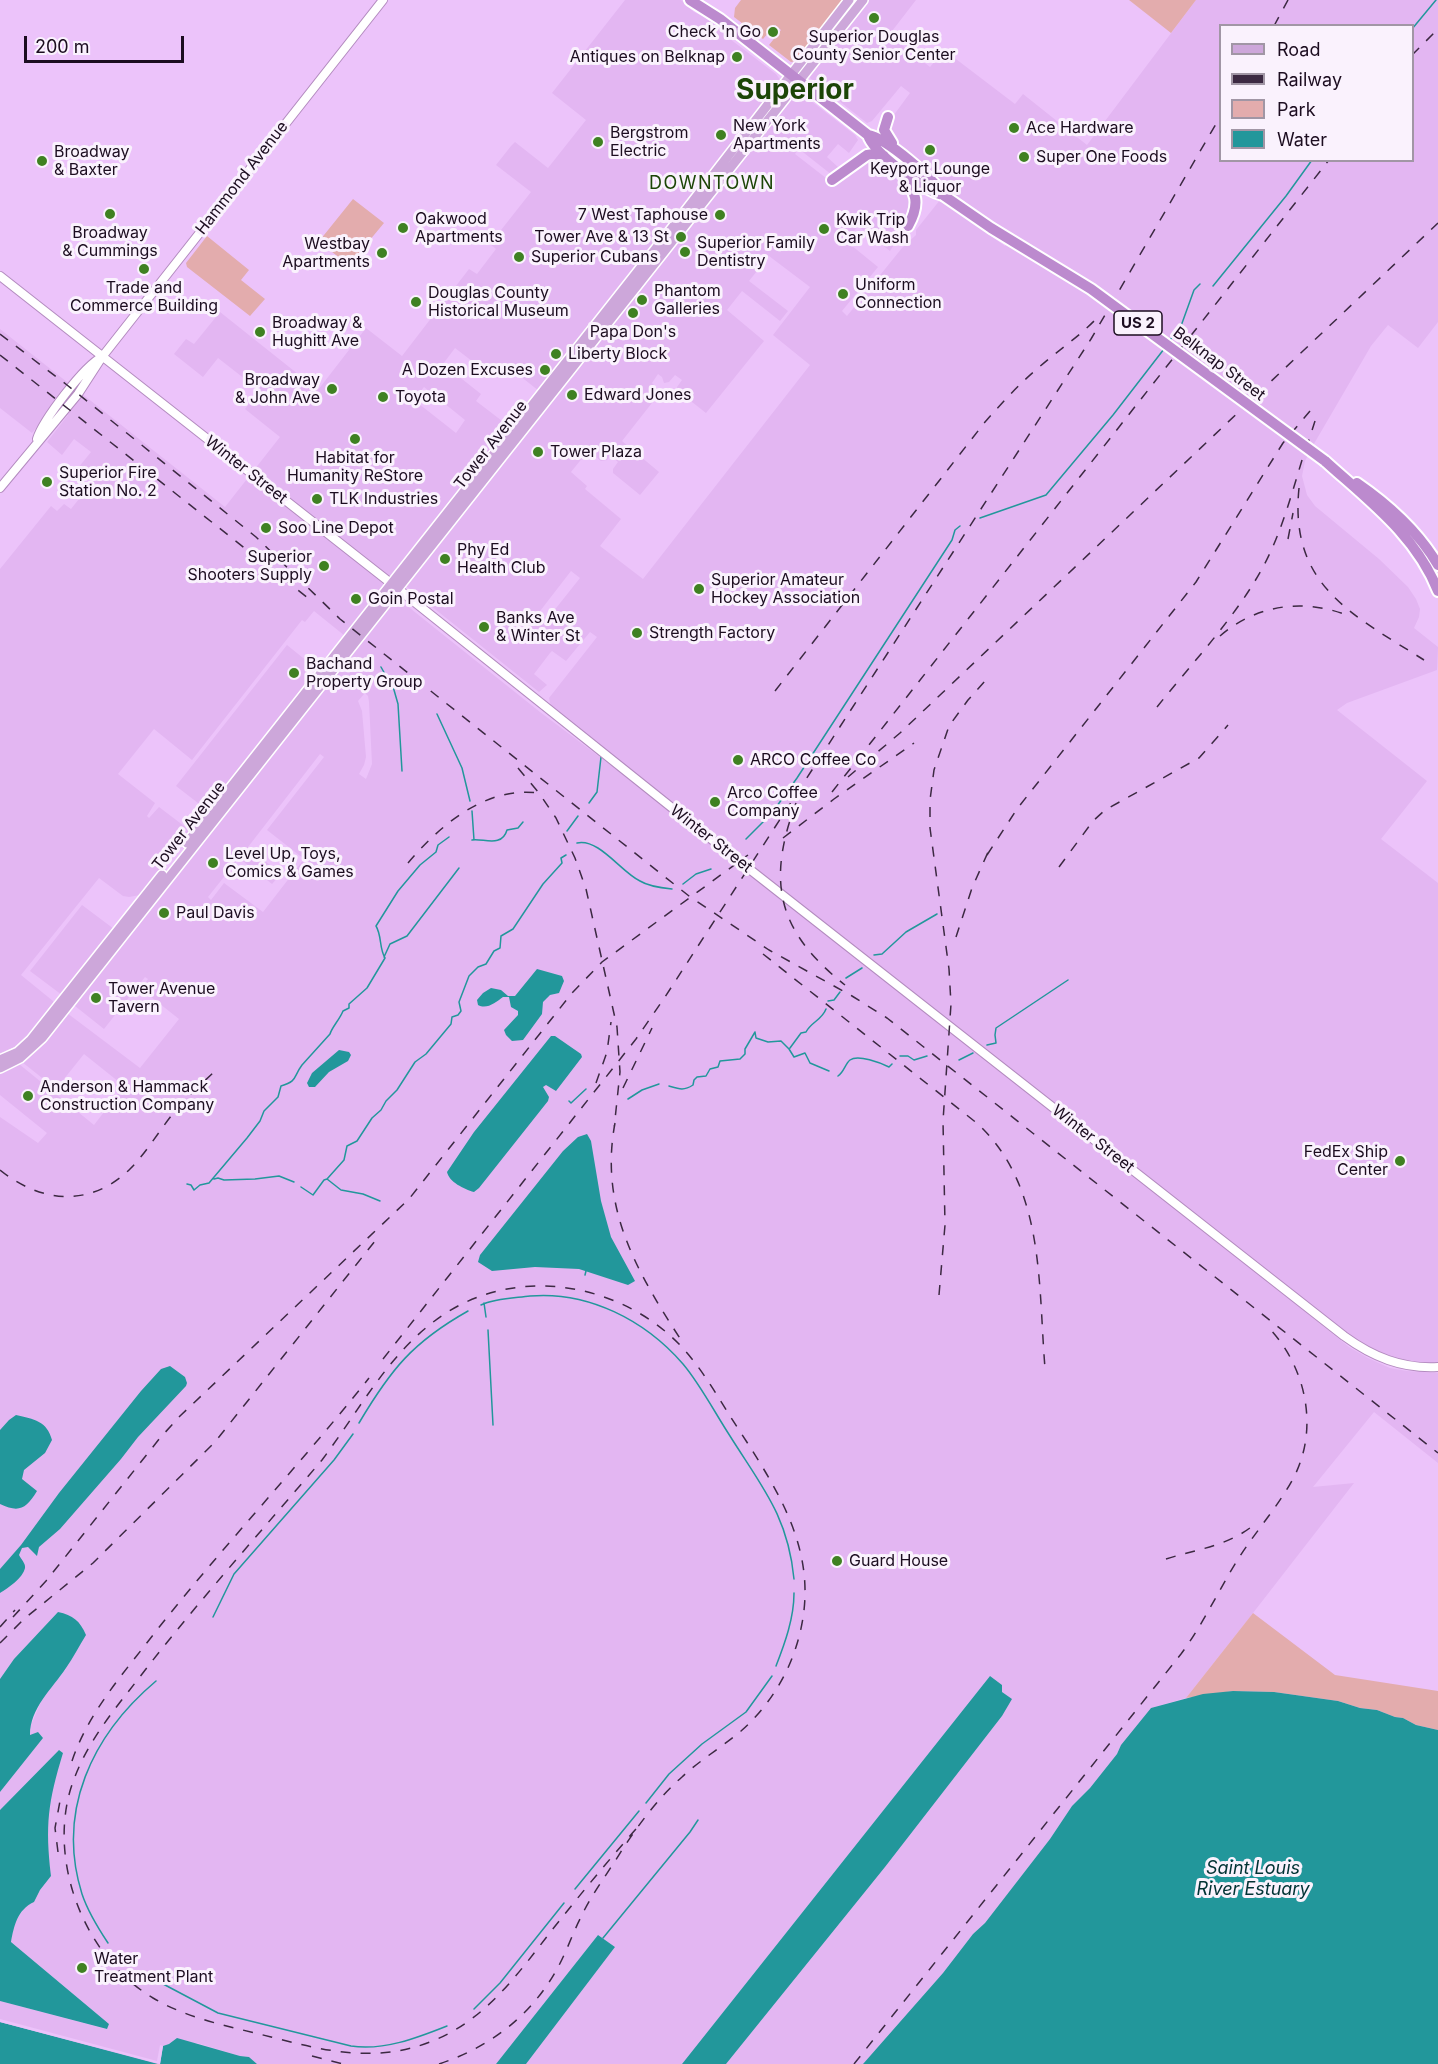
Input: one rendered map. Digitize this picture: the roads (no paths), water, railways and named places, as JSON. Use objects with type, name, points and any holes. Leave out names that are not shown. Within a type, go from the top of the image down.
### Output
[{"type":"highway","name":"US 2","points":[[690,0],[720,19],[868,135],[883,141],[938,186],[943,195]]},
{"type":"highway","name":"US 2","points":[[704,0],[720,19]]},
{"type":"highway","points":[[888,117],[884,128],[887,138],[922,172]]},
{"type":"highway","name":"US 2","points":[[868,135],[872,144],[885,157],[931,190],[943,195]]},
{"type":"highway","points":[[832,180],[867,155],[876,154],[885,157]]},
{"type":"highway","points":[[898,167],[916,201],[916,211],[908,226]]},
{"type":"highway","name":"Belknap Street","points":[[943,195],[997,232],[1091,289],[1325,462],[1375,495],[1419,538],[1438,565]]},
{"type":"highway","name":"Belknap Street","points":[[1325,462],[1402,532],[1419,553],[1438,591]]},
{"type":"main road","name":"Tower Avenue","points":[[0,1060],[23,1048],[36,1035],[726,171],[849,0]]},
{"type":"main road","name":"Tower Avenue","points":[[0,1068],[20,1058],[42,1038],[739,143],[863,0]]},
{"type":"main road","points":[[726,171],[724,168],[739,143]]},
{"type":"street","name":"Hammond Avenue","points":[[0,488],[37,441],[41,429],[57,406],[90,364],[102,357],[383,0]]},
{"type":"street","name":"Winter Street","points":[[0,276],[1344,1336],[1359,1347],[1390,1362],[1408,1366],[1438,1367]]},
{"type":"water","points":[[537,969],[562,976],[564,981],[559,993],[550,995],[543,1002],[542,1014],[523,1040],[512,1041],[504,1030],[518,1015],[518,1011],[511,1007],[509,997],[503,997],[485,1007],[478,1005],[477,1000],[491,988],[501,990],[508,996],[515,996]]},
{"type":"water","points":[[551,1036],[555,1036],[582,1057],[556,1091],[546,1085],[543,1087],[549,1097],[548,1101],[479,1188],[474,1192],[458,1185],[448,1176],[447,1172],[474,1132]]},
{"type":"water","points":[[339,1050],[349,1052],[351,1055],[348,1061],[329,1072],[315,1087],[309,1087],[307,1083],[312,1073]]},
{"type":"water","points":[[587,1134],[591,1141],[601,1201],[611,1237],[635,1281],[628,1285],[579,1269],[535,1267],[492,1271],[478,1262],[480,1255],[563,1151],[578,1137]]},
{"type":"water","points":[[170,1366],[185,1377],[186,1386],[138,1437],[60,1529],[39,1547],[37,1556],[28,1547],[22,1548],[19,1555],[25,1565],[24,1572],[0,1593],[0,1569],[141,1391],[161,1369]]},
{"type":"water","points":[[16,1415],[39,1422],[47,1429],[52,1440],[45,1453],[24,1470],[22,1479],[37,1491],[29,1502],[17,1509],[0,1504],[0,1430]]},
{"type":"water","points":[[58,1612],[75,1619],[86,1635],[34,1716],[30,1735],[38,1732],[43,1738],[0,1792],[0,1679],[14,1659]]},
{"type":"water","points":[[990,1676],[1002,1685],[1002,1692],[1012,1699],[1002,1716],[885,1867],[726,2064],[682,2064]]},
{"type":"water","name":"Saint Louis River Estuary","points":[[1233,1691],[1274,1692],[1338,1701],[1360,1708],[1377,1710],[1403,1718],[1416,1725],[1438,1730],[1438,2064],[863,2064],[943,1973],[973,1934],[985,1923],[1050,1839],[1072,1806],[1090,1788],[1151,1708],[1203,1694]]},
{"type":"water","points":[[59,1750],[63,1753],[51,1800],[48,1828],[51,1876],[34,1902],[20,1914],[11,1942],[109,2024],[107,2029],[0,2001],[0,1810]]},
{"type":"water","points":[[598,1935],[615,1947],[526,2064],[496,2064]]},
{"type":"water","points":[[0,2022],[158,2064],[0,2064]]},
{"type":"water","points":[[177,2038],[249,2057],[257,2064],[160,2064],[163,2046]]},
{"type":"waterway","points":[[1414,27],[1436,0]]},
{"type":"waterway","points":[[1213,286],[1311,162]]},
{"type":"waterway","points":[[1170,340],[1181,326],[1194,290],[1200,284]]},
{"type":"waterway","points":[[980,518],[1046,495],[1113,415],[1164,349]]},
{"type":"waterway","points":[[746,839],[772,813],[797,778],[952,540],[955,530],[960,526]]},
{"type":"waterway","points":[[381,667],[394,690],[398,704],[402,771]]},
{"type":"waterway","points":[[437,714],[462,768],[470,801]]},
{"type":"waterway","points":[[589,803],[597,792],[601,757]]},
{"type":"waterway","points":[[472,811],[474,840]]},
{"type":"waterway","points":[[567,831],[578,816]]},
{"type":"waterway","points":[[472,840],[497,841],[505,836],[507,830],[518,828],[523,822]]},
{"type":"waterway","points":[[187,1184],[191,1185],[194,1190],[200,1185],[209,1183],[260,1121],[264,1111],[278,1097],[281,1086],[293,1080],[302,1065],[330,1034],[343,1011],[349,1008],[349,1004],[367,988],[385,958],[376,926],[398,891],[420,865],[436,852],[438,845],[449,837]]},
{"type":"waterway","points":[[577,843],[585,843],[602,850],[643,883],[672,889]]},
{"type":"waterway","points":[[327,1179],[344,1160],[347,1146],[357,1141],[372,1118],[397,1090],[415,1062],[426,1054],[451,1024],[452,1017],[461,1011],[459,1002],[469,976],[478,967],[486,964],[494,951],[500,948],[501,936],[513,929],[543,884],[562,863],[561,858],[566,855]]},
{"type":"waterway","points":[[384,957],[390,944],[407,936],[459,868]]},
{"type":"waterway","points":[[683,884],[696,874],[711,869]]},
{"type":"waterway","points":[[874,955],[882,954],[906,932],[937,914]]},
{"type":"waterway","points":[[846,978],[862,968]]},
{"type":"waterway","points":[[987,1045],[996,1043],[996,1028],[1068,980]]},
{"type":"waterway","points":[[828,1001],[834,1000],[840,992]]},
{"type":"waterway","points":[[790,1048],[801,1033],[806,1032],[826,1009]]},
{"type":"waterway","points":[[669,1086],[679,1089],[687,1088],[693,1085],[697,1077],[706,1076],[710,1069],[718,1067],[720,1061],[740,1059],[745,1054],[745,1049],[755,1032],[756,1038],[768,1042],[781,1041],[794,1057],[805,1053],[810,1063],[829,1071]]},
{"type":"waterway","points":[[959,1060],[973,1053]]},
{"type":"waterway","points":[[900,1056],[908,1056],[914,1060],[927,1056]]},
{"type":"waterway","points":[[838,1076],[848,1062],[854,1058],[870,1060],[889,1067],[892,1064]]},
{"type":"waterway","points":[[628,1099],[642,1090],[659,1084]]},
{"type":"waterway","points":[[569,1101],[571,1103],[586,1089]]},
{"type":"waterway","points":[[214,1179],[255,1179],[279,1176],[294,1182]]},
{"type":"waterway","points":[[301,1187],[313,1195],[327,1179],[341,1190],[363,1194],[380,1201]]},
{"type":"waterway","points":[[585,1275],[586,1271]]},
{"type":"waterway","points":[[481,1305],[530,1296],[573,1298],[614,1312],[633,1322],[668,1348],[695,1380],[772,1503],[786,1537],[794,1579]]},
{"type":"waterway","points":[[484,1303],[486,1317]]},
{"type":"waterway","points":[[359,1423],[382,1387],[405,1358],[432,1334],[468,1311]]},
{"type":"waterway","points":[[488,1330],[493,1425]]},
{"type":"waterway","points":[[213,1617],[234,1574],[334,1460],[353,1434]]},
{"type":"waterway","points":[[776,1666],[791,1621],[794,1593]]},
{"type":"waterway","points":[[646,1803],[669,1774],[702,1744],[746,1712],[772,1676]]},
{"type":"waterway","points":[[108,1943],[84,1901],[75,1863],[74,1833],[77,1804],[85,1777],[114,1725],[133,1702],[156,1681]]},
{"type":"waterway","points":[[575,1889],[639,1811]]},
{"type":"waterway","points":[[603,1938],[698,1820]]},
{"type":"waterway","points":[[474,2009],[500,1983],[564,1903]]},
{"type":"waterway","points":[[122,1961],[125,1964]]},
{"type":"waterway","points":[[148,1976],[218,2013],[351,2046],[388,2045],[447,2026]]},
{"type":"railway","points":[[1275,24],[1288,0]]},
{"type":"railway","points":[[1414,53],[1438,29]]},
{"type":"railway","points":[[383,1359],[636,1039],[665,997],[1091,339],[1219,119]]},
{"type":"railway","points":[[832,792],[1327,162]]},
{"type":"railway","points":[[848,777],[900,733],[1438,223]]},
{"type":"railway","points":[[775,691],[985,422],[1023,382],[1097,318]]},
{"type":"railway","points":[[0,334],[256,537],[340,619],[689,896],[769,950],[887,1018],[1438,1453]]},
{"type":"railway","points":[[0,355],[313,602]]},
{"type":"railway","points":[[987,855],[1017,809],[1196,582],[1283,443],[1310,411]]},
{"type":"railway","points":[[1306,449],[1315,421]]},
{"type":"railway","points":[[1157,707],[1227,622],[1263,567],[1283,521],[1308,441]]},
{"type":"railway","points":[[1299,488],[1299,522],[1304,550],[1315,574],[1331,594],[1351,612],[1424,660]]},
{"type":"railway","points":[[1288,539],[1293,513]]},
{"type":"railway","points":[[1220,636],[1234,625],[1250,617],[1282,607],[1315,607],[1349,616]]},
{"type":"railway","points":[[939,1295],[945,1225],[943,1121],[951,1004],[949,969],[930,828],[930,800],[934,770],[949,726],[985,681]]},
{"type":"railway","points":[[1059,867],[1093,821],[1105,810],[1199,758],[1228,725]]},
{"type":"railway","points":[[783,838],[914,743]]},
{"type":"railway","points":[[518,768],[556,818],[575,858],[586,889],[617,1027],[620,1072],[614,1129]]},
{"type":"railway","points":[[408,863],[435,834],[468,810],[504,795],[524,792],[544,794]]},
{"type":"railway","points":[[796,803],[782,858],[781,882],[784,904],[792,925],[805,945],[822,965],[845,985]]},
{"type":"railway","points":[[956,937],[972,888],[989,850]]},
{"type":"railway","points":[[13,1617],[46,1581],[180,1416],[409,1199],[572,993],[602,962],[748,855]]},
{"type":"railway","points":[[763,954],[978,1124],[1000,1149],[1016,1177],[1027,1207],[1034,1238],[1045,1368]]},
{"type":"railway","points":[[596,1083],[607,1052],[611,1022]]},
{"type":"railway","points":[[623,1088],[652,1028]]},
{"type":"railway","points":[[0,1170],[32,1189],[49,1194],[82,1195],[99,1190],[115,1182],[130,1169],[181,1104],[218,1068]]},
{"type":"railway","points":[[615,1123],[611,1154],[612,1183],[617,1211],[637,1264],[681,1340]]},
{"type":"railway","points":[[0,1643],[24,1619],[93,1563],[215,1442],[379,1236]]},
{"type":"railway","points":[[439,2064],[492,2039],[522,2015],[535,2001],[557,1969],[594,1893],[650,1811],[665,1793],[689,1771],[734,1737],[767,1703],[787,1671],[796,1647],[803,1616],[805,1588],[802,1560],[785,1508],[757,1458],[712,1387],[679,1344],[657,1325],[633,1310],[607,1298],[579,1290],[550,1286],[522,1287],[493,1292],[466,1302],[442,1316],[402,1351],[322,1460],[191,1613],[93,1740],[76,1773],[70,1791],[65,1820],[65,1849],[69,1879],[78,1908],[92,1935],[129,1981],[153,1998],[181,2012],[210,2022],[311,2047],[350,2053],[390,2052],[430,2042],[450,2033],[484,2009],[513,1980],[636,1829]]},
{"type":"railway","points":[[854,2064],[1181,1654],[1240,1556],[1282,1498],[1294,1477],[1302,1458],[1306,1439],[1305,1399],[1292,1362],[1270,1329]]},
{"type":"railway","points":[[72,1761],[97,1710],[130,1664],[179,1602],[369,1378]]},
{"type":"railway","points":[[1166,1559],[1224,1542],[1256,1523]]},
{"type":"railway","points":[[0,1627],[15,1610]]},
{"type":"railway","points":[[58,1852],[55,1828],[60,1801]]},
{"type":"railway","points":[[312,2056],[343,2064]]},
{"type":"place","name":"Superior Douglas County Senior Center","points":[[874,18]]},
{"type":"place","name":"Check 'n Go","points":[[773,32]]},
{"type":"place","name":"Antiques on Belknap","points":[[737,57]]},
{"type":"place","name":"Ace Hardware","points":[[1014,128]]},
{"type":"place","name":"New York Apartments","points":[[721,135]]},
{"type":"place","name":"Bergstrom Electric","points":[[598,142]]},
{"type":"place","name":"Keyport Lounge & Liquor","points":[[930,150]]},
{"type":"place","name":"Super One Foods","points":[[1024,157]]},
{"type":"place","name":"Broadway & Baxter","points":[[42,161]]},
{"type":"place","name":"Broadway & Cummings","points":[[110,214]]},
{"type":"place","name":"7 West Taphouse","points":[[720,215]]},
{"type":"place","name":"Oakwood Apartments","points":[[403,228]]},
{"type":"place","name":"Kwik Trip Car Wash","points":[[824,229]]},
{"type":"place","name":"Tower Ave & 13 St","points":[[681,237]]},
{"type":"place","name":"Superior Family Dentistry","points":[[685,252]]},
{"type":"place","name":"Westbay Apartments","points":[[382,253]]},
{"type":"place","name":"Superior Cubans","points":[[519,257]]},
{"type":"place","name":"Trade and Commerce Building","points":[[144,269]]},
{"type":"place","name":"Uniform Connection","points":[[843,294]]},
{"type":"place","name":"Phantom Galleries","points":[[642,300]]},
{"type":"place","name":"Douglas County Historical Museum","points":[[416,302]]},
{"type":"place","name":"Papa Don's","points":[[633,313]]},
{"type":"place","name":"Broadway & Hughitt Ave","points":[[260,332]]},
{"type":"place","name":"Liberty Block","points":[[556,354]]},
{"type":"place","name":"A Dozen Excuses","points":[[545,370]]},
{"type":"place","name":"Broadway & John Ave","points":[[332,389]]},
{"type":"place","name":"Edward Jones","points":[[572,395]]},
{"type":"place","name":"Toyota","points":[[383,397]]},
{"type":"place","name":"Habitat for Humanity ReStore","points":[[355,439]]},
{"type":"place","name":"Tower Plaza","points":[[538,452]]},
{"type":"place","name":"Superior Fire Station No. 2","points":[[47,482]]},
{"type":"place","name":"TLK Industries","points":[[317,499]]},
{"type":"place","name":"Soo Line Depot","points":[[266,528]]},
{"type":"place","name":"Phy Ed Health Club","points":[[445,559]]},
{"type":"place","name":"Superior Shooters Supply","points":[[324,566]]},
{"type":"place","name":"Superior Amateur Hockey Association","points":[[699,589]]},
{"type":"place","name":"Goin Postal","points":[[356,599]]},
{"type":"place","name":"Banks Ave & Winter St","points":[[484,627]]},
{"type":"place","name":"Strength Factory","points":[[637,633]]},
{"type":"place","name":"Bachand Property Group","points":[[294,673]]},
{"type":"place","name":"ARCO Coffee Co","points":[[738,760]]},
{"type":"place","name":"Arco Coffee Company","points":[[715,802]]},
{"type":"place","name":"Level Up, Toys, Comics & Games","points":[[213,863]]},
{"type":"place","name":"Paul Davis","points":[[164,913]]},
{"type":"place","name":"Tower Avenue Tavern","points":[[96,998]]},
{"type":"place","name":"Anderson & Hammack Construction Company","points":[[28,1096]]},
{"type":"place","name":"FedEx Ship Center","points":[[1400,1161]]},
{"type":"place","name":"Guard House","points":[[837,1561]]},
{"type":"place","name":"Water Treatment Plant","points":[[82,1968]]},
{"type":"district","name":"Superior","points":[[795,91]]},
{"type":"district","name":"DOWNTOWN","points":[[712,184]]}]
